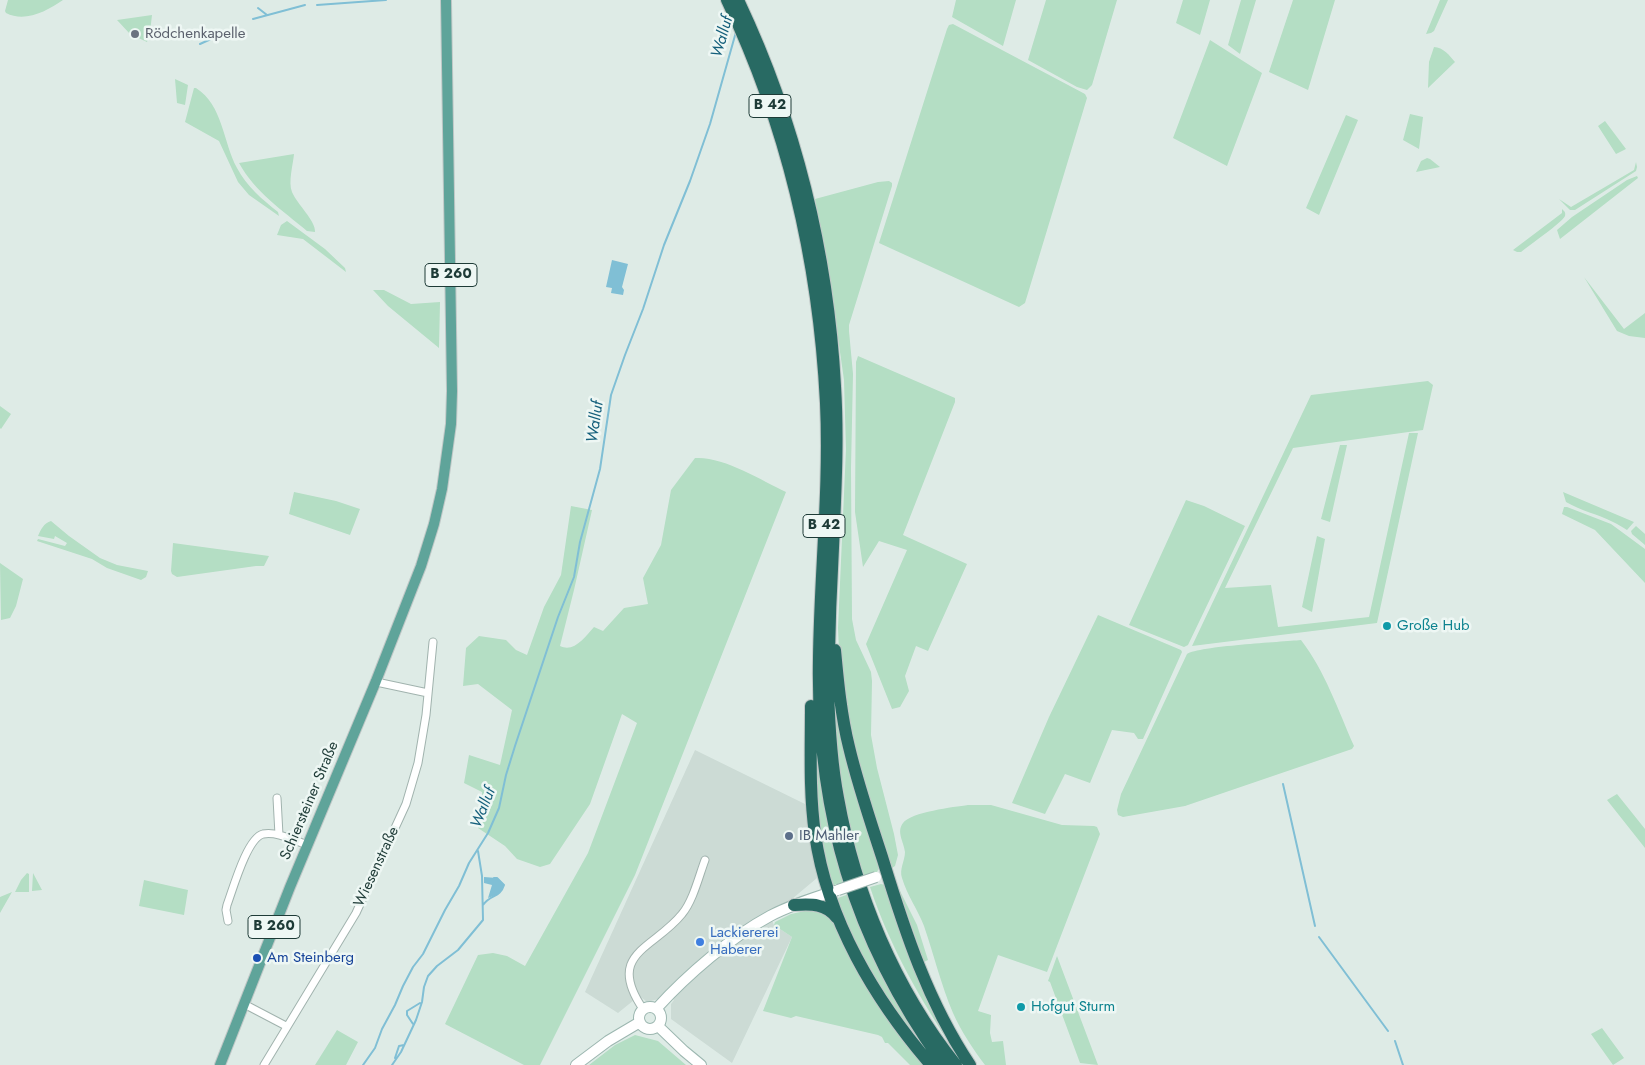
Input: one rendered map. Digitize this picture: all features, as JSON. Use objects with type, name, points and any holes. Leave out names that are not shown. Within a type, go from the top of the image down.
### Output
[{"type":"highway","name":"B 42","points":[[727,0],[745,39],[767,97],[806,214],[824,282],[836,388],[828,688],[829,725],[836,788],[845,833],[866,902],[896,969],[923,1017],[956,1065]]},
{"type":"highway","name":"B 42","points":[[738,0],[754,35],[796,153],[818,306],[826,405],[826,488],[818,690],[823,765],[833,820],[846,875],[862,919],[889,979],[944,1065]]},
{"type":"highway","points":[[831,580],[835,648],[843,718],[881,876],[926,986],[948,1030],[970,1065]]},
{"type":"highway","points":[[820,621],[812,678],[811,776],[815,836],[833,891],[839,921]]},
{"type":"highway","points":[[794,905],[811,904],[824,906],[834,913],[876,990],[900,1026],[931,1065]]},
{"type":"main road","name":"Schiersteiner Straße","points":[[220,1065],[376,681],[427,548],[442,489],[448,450],[452,399],[446,0]]},
{"type":"main road","points":[[657,1008],[682,982],[755,925],[794,905],[881,876]]},
{"type":"main road","points":[[650,1006],[657,1008],[662,1017],[658,1026],[652,1029],[646,1028],[640,1022],[639,1015],[643,1009],[650,1006]]},
{"type":"main road","points":[[576,1065],[608,1041],[640,1022]]},
{"type":"main road","points":[[658,1026],[701,1065]]},
{"type":"street","name":"Wiesenstraße","points":[[264,1065],[356,913],[406,804],[418,764],[433,642]]},
{"type":"street","points":[[381,683],[428,693]]},
{"type":"street","points":[[277,798],[279,835]]},
{"type":"street","points":[[228,921],[227,905],[248,850],[258,837],[264,834],[279,835],[308,845]]},
{"type":"street","points":[[643,1009],[633,992],[629,979],[630,965],[640,950],[677,920],[685,910],[705,860]]},
{"type":"street","points":[[244,1004],[286,1026]]},
{"type":"shaded area","points":[[695,750],[805,804],[817,878],[792,899],[768,911],[774,925],[792,937],[732,1063],[671,1019],[671,1004],[674,1000],[667,994],[662,998],[651,1001],[646,1001],[639,996],[618,1013],[585,992]]},
{"type":"green space","points":[[8,0],[63,0],[43,12],[21,17],[6,13]]},
{"type":"green space","points":[[956,0],[1016,0],[1003,46],[952,17]]},
{"type":"green space","points":[[1046,0],[1117,0],[1092,85],[1087,90],[1077,87],[1028,60]]},
{"type":"green space","points":[[1183,0],[1210,0],[1200,35],[1176,23]]},
{"type":"green space","points":[[1241,0],[1256,0],[1240,54],[1228,45]]},
{"type":"green space","points":[[1293,0],[1335,0],[1308,90],[1269,72]]},
{"type":"green space","points":[[1440,0],[1448,0],[1434,31],[1426,34]]},
{"type":"green space","points":[[152,15],[147,42],[130,34],[117,20]]},
{"type":"green space","points":[[953,24],[1085,94],[1087,98],[1025,303],[1019,307],[879,243],[947,29],[949,25]]},
{"type":"green space","points":[[1210,40],[1262,73],[1227,166],[1173,138]]},
{"type":"green space","points":[[1434,47],[1443,50],[1455,62],[1428,88],[1429,62]]},
{"type":"green space","points":[[175,79],[188,85],[185,105],[177,103]]},
{"type":"green space","points":[[194,88],[205,95],[212,104],[232,158],[241,175],[255,192],[278,212],[279,216],[249,195],[238,182],[219,141],[185,122]]},
{"type":"green space","points":[[1410,114],[1423,117],[1419,149],[1403,140]]},
{"type":"green space","points":[[1346,115],[1358,120],[1319,215],[1306,208]]},
{"type":"green space","points":[[1605,121],[1626,149],[1616,154],[1598,126]]},
{"type":"green space","points":[[294,154],[291,178],[292,192],[313,223],[315,232],[307,231],[261,192],[239,163]]},
{"type":"green space","points":[[1427,158],[1440,167],[1416,172],[1421,161]]},
{"type":"green space","points":[[1636,162],[1636,171],[1575,210],[1570,210],[1559,199],[1571,207],[1634,170]]},
{"type":"green space","points":[[1637,176],[1638,178],[1560,239],[1557,230],[1572,217],[1627,180]]},
{"type":"green space","points":[[889,181],[892,183],[892,186],[849,325],[849,331],[853,374],[851,468],[852,619],[856,640],[871,672],[871,735],[898,855],[895,866],[892,868],[853,747],[839,651],[838,628],[846,449],[844,380],[831,289],[815,199],[878,182]]},
{"type":"green space","points":[[1562,209],[1565,213],[1563,219],[1521,252],[1513,250],[1562,213]]},
{"type":"green space","points":[[287,221],[325,249],[345,268],[346,272],[303,239],[277,235],[281,225]]},
{"type":"green space","points":[[1584,277],[1624,329],[1645,313],[1645,338],[1629,336],[1617,331]]},
{"type":"green space","points":[[373,290],[384,290],[411,304],[440,302],[439,348],[388,306]]},
{"type":"green space","points":[[858,356],[955,398],[903,535],[967,564],[928,651],[916,646],[905,676],[909,691],[900,707],[892,709],[866,644],[907,550],[879,541],[863,567],[855,512],[856,362]]},
{"type":"green space","points":[[1428,381],[1433,385],[1423,430],[1293,448],[1225,588],[1271,585],[1278,627],[1369,617],[1409,433],[1418,433],[1377,623],[1192,646],[1311,395]]},
{"type":"green space","points":[[0,406],[11,414],[1,429],[0,428]]},
{"type":"green space","points":[[1340,445],[1347,445],[1330,522],[1321,519]]},
{"type":"green space","points":[[695,458],[706,458],[730,465],[786,492],[635,875],[540,1065],[524,1065],[445,1024],[478,955],[493,953],[507,956],[525,966],[588,853],[637,723],[622,714],[590,804],[550,864],[540,867],[517,859],[505,846],[478,828],[483,814],[482,792],[464,783],[469,755],[500,765],[512,710],[478,684],[463,686],[466,648],[479,636],[506,640],[516,650],[527,655],[544,607],[561,575],[571,506],[592,510],[560,646],[565,648],[575,646],[594,627],[603,631],[624,608],[648,604],[643,578],[661,545],[671,490]]},
{"type":"green space","points":[[294,492],[336,501],[360,509],[350,535],[289,514]]},
{"type":"green space","points":[[1563,492],[1634,522],[1627,530],[1607,519],[1566,502]]},
{"type":"green space","points":[[1186,500],[1204,506],[1245,526],[1188,645],[1184,647],[1129,625]]},
{"type":"green space","points":[[1564,507],[1611,524],[1645,549],[1645,583],[1595,530],[1562,514]]},
{"type":"green space","points":[[51,521],[100,558],[117,565],[148,571],[146,577],[141,580],[107,568],[92,559],[37,541],[38,539],[65,546],[67,543],[55,536],[54,539],[38,536],[46,523]]},
{"type":"green space","points":[[1636,526],[1645,534],[1645,545],[1632,534],[1631,531]]},
{"type":"green space","points":[[1317,536],[1325,539],[1312,612],[1302,607]]},
{"type":"green space","points":[[173,543],[269,556],[264,566],[177,577],[171,571]]},
{"type":"green space","points":[[0,563],[23,579],[16,606],[10,618],[1,620]]},
{"type":"green space","points":[[1098,615],[1182,652],[1143,739],[1138,739],[1134,733],[1112,730],[1090,783],[1065,774],[1045,814],[1012,803],[1049,717]]},
{"type":"green space","points":[[1301,640],[1310,652],[1330,691],[1354,746],[1352,749],[1185,806],[1123,817],[1118,815],[1117,810],[1121,794],[1187,654],[1223,647]]},
{"type":"green space","points":[[834,691],[879,868],[877,872],[863,876],[844,804],[836,735]]},
{"type":"green space","points":[[816,703],[845,882],[834,885],[828,878],[816,803]]},
{"type":"green space","points":[[1617,794],[1645,829],[1645,848],[1607,800]]},
{"type":"green space","points":[[968,805],[991,805],[1062,825],[1094,826],[1097,827],[1100,834],[1047,972],[998,955],[978,1011],[991,1015],[990,1033],[992,1042],[1003,1041],[1006,1065],[985,1065],[960,1026],[945,992],[924,926],[901,875],[905,852],[900,833],[903,823],[923,813]]},
{"type":"green space","points":[[27,873],[29,874],[29,892],[15,892],[21,880]]},
{"type":"green space","points":[[33,873],[42,890],[32,891]]},
{"type":"green space","points":[[144,880],[188,890],[184,915],[139,906]]},
{"type":"green space","points":[[881,884],[885,885],[967,1065],[961,1065],[954,1055],[956,1053],[907,973],[887,931],[870,887]]},
{"type":"green space","points":[[898,887],[917,925],[928,960],[924,962]]},
{"type":"green space","points":[[12,892],[0,913],[0,897]]},
{"type":"green space","points":[[849,894],[934,1059],[906,1028],[866,967],[836,901],[838,898]]},
{"type":"green space","points":[[814,909],[827,911],[928,1065],[910,1065],[878,1035],[796,1016],[791,1018],[763,1011],[792,937],[774,925],[775,922],[791,914]]},
{"type":"green space","points":[[1057,956],[1098,1065],[1080,1063],[1048,981]]},
{"type":"green space","points":[[1602,1028],[1624,1058],[1613,1065],[1591,1034]]},
{"type":"green space","points":[[337,1030],[358,1042],[346,1065],[315,1065]]},
{"type":"green space","points":[[635,1035],[658,1041],[686,1065],[589,1065],[615,1045]]},
{"type":"water","points":[[612,260],[628,264],[622,287],[624,290],[623,295],[611,293],[612,288],[606,287]]},
{"type":"water","points":[[484,877],[497,878],[504,885],[500,892],[488,898],[492,885],[484,883]]},
{"type":"waterway","points":[[317,5],[386,0]]},
{"type":"waterway","points":[[253,19],[305,5]]},
{"type":"waterway","points":[[258,8],[267,15]]},
{"type":"waterway","points":[[200,44],[233,29]]},
{"type":"waterway","name":"Walluf","points":[[363,1065],[375,1048],[403,986],[413,967],[423,954],[469,863],[488,833],[499,808],[515,746],[558,617],[574,577],[580,542],[600,469],[611,395],[643,309],[664,245],[690,181],[710,124],[736,32]]},
{"type":"waterway","points":[[1283,784],[1315,926]]},
{"type":"waterway","name":"Walluf","points":[[392,1065],[401,1052],[416,1020],[428,976],[437,966],[458,950],[483,920],[482,876],[478,851]]},
{"type":"waterway","name":"Walluf","points":[[483,905],[498,894],[504,885],[497,878],[494,878]]},
{"type":"waterway","points":[[1319,937],[1388,1031]]},
{"type":"waterway","name":"Walluf","points":[[413,1024],[407,1015],[407,1011],[420,1003]]},
{"type":"waterway","points":[[1395,1041],[1403,1065]]},
{"type":"waterway","name":"Walluf","points":[[395,1058],[399,1046],[404,1045]]},
{"type":"place","name":"Rödchenkapelle","points":[[135,34]]},
{"type":"place","name":"Große Hub","points":[[1387,626]]},
{"type":"place","name":"IB Mahler","points":[[789,836]]},
{"type":"place","name":"Lackiererei Haberer","points":[[700,942]]},
{"type":"place","name":"Am Steinberg","points":[[257,958]]},
{"type":"place","name":"Hofgut Sturm","points":[[1021,1007]]}]
